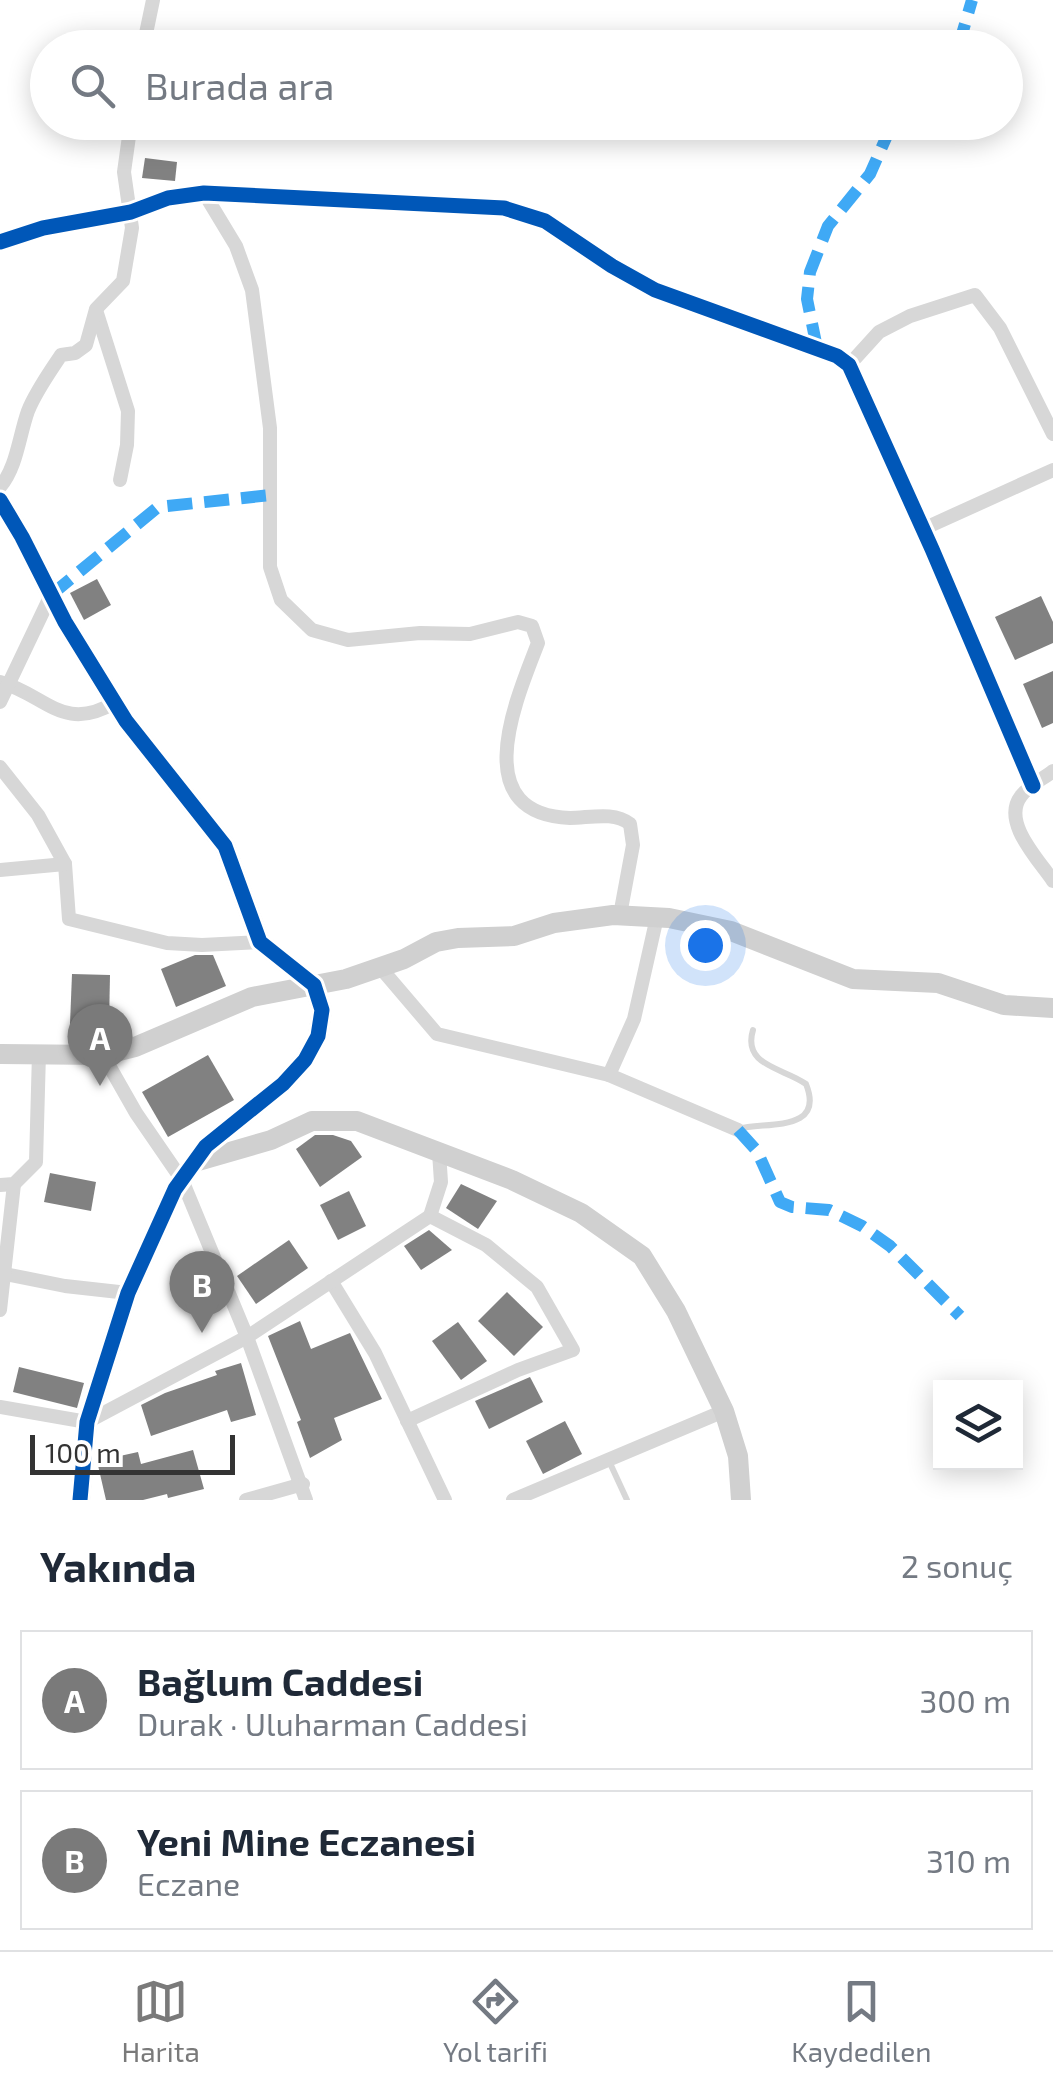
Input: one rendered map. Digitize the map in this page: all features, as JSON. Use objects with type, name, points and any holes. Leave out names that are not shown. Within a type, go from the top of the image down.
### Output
[{"type":"street","points":[[148,30],[154,0]]},
{"type":"street","points":[[0,487],[10,472],[30,408],[62,354],[86,345],[96,309],[123,281],[132,228],[124,172],[128,140]]},
{"type":"street","points":[[204,192],[236,246],[252,290],[270,428],[270,567],[281,600],[312,630],[348,640],[420,633],[470,634],[518,622],[532,626],[538,643],[517,695],[506,773],[508,783],[518,799],[540,810],[564,818],[620,818],[630,824],[633,845],[620,915]]},
{"type":"street","points":[[0,242],[42,228],[131,212],[168,198],[204,192],[504,208],[545,220],[655,290],[833,354],[849,365],[1033,786]]},
{"type":"street","points":[[849,365],[880,332],[910,316],[975,294],[1000,328],[1053,434]]},
{"type":"street","points":[[96,309],[128,411],[120,480]]},
{"type":"street","points":[[923,529],[1053,470]]},
{"type":"street","points":[[0,500],[114,703],[225,846],[260,942],[314,984],[322,1010],[318,1036],[305,1060],[283,1084],[206,1146],[182,1180],[128,1293],[87,1422],[80,1500]]},
{"type":"street","points":[[0,702],[4,683],[51,596]]},
{"type":"street","points":[[4,683],[75,715],[96,714],[114,703]]},
{"type":"street","points":[[0,767],[38,815],[65,864],[69,919],[168,944],[260,942]]},
{"type":"street","points":[[1053,771],[1020,796],[1017,822],[1019,831],[1053,880]]},
{"type":"street","points":[[0,870],[65,864]]},
{"type":"street","points":[[0,1054],[104,1055],[136,1047],[252,997],[346,979],[447,939],[514,936],[554,923],[620,915],[657,917],[744,934],[853,979],[938,983],[1004,1004],[1053,1008]]},
{"type":"street","points":[[609,1075],[634,1019],[657,917]]},
{"type":"street","points":[[379,966],[438,1034],[609,1075],[738,1130]]},
{"type":"street","points":[[0,1310],[7,1184],[36,1162],[38,1053]]},
{"type":"street","points":[[104,1055],[136,1113],[182,1180],[247,1337],[306,1500]]},
{"type":"street","points":[[195,1162],[271,1140],[312,1121],[357,1121],[512,1180],[581,1213],[642,1256],[676,1311],[724,1412],[738,1456],[741,1500]]},
{"type":"street","points":[[0,1406],[87,1422],[247,1337],[430,1216],[441,1182],[440,1152]]},
{"type":"street","points":[[408,1421],[518,1370],[573,1350],[537,1288],[486,1246],[430,1216]]},
{"type":"street","points":[[5,1274],[128,1293]]},
{"type":"street","points":[[331,1280],[375,1353],[446,1500]]},
{"type":"street","points":[[513,1500],[724,1412]]},
{"type":"street","points":[[246,1500],[303,1484]]},
{"type":"lane","points":[[738,1130],[746,1126],[788,1124],[804,1113],[809,1102],[806,1084],[756,1058],[750,1048],[752,1030]]},
{"type":"lane","points":[[609,1460],[626,1500]]},
{"type":"building","points":[[145,158],[177,162],[175,181],[142,178]]},
{"type":"building","points":[[97,579],[111,605],[84,620],[70,593]]},
{"type":"building","points":[[1041,596],[1053,622],[1053,643],[1015,660],[995,617]]},
{"type":"building","points":[[1053,671],[1053,723],[1042,728],[1023,684]]},
{"type":"building","points":[[195,955],[213,955],[226,986],[176,1007],[161,969]]},
{"type":"building","points":[[72,974],[110,975],[109,1025],[70,1024]]},
{"type":"building","points":[[208,1055],[234,1100],[168,1137],[142,1092]]},
{"type":"building","points":[[315,1135],[351,1141],[362,1157],[320,1187],[296,1149]]},
{"type":"building","points":[[50,1173],[96,1182],[91,1211],[44,1202]]},
{"type":"building","points":[[461,1184],[497,1201],[478,1229],[446,1208]]},
{"type":"building","points":[[349,1191],[366,1226],[338,1240],[320,1205]]},
{"type":"building","points":[[429,1230],[452,1250],[421,1270],[404,1246]]},
{"type":"building","points":[[289,1240],[308,1268],[256,1304],[237,1276]]},
{"type":"building","points":[[507,1292],[543,1327],[514,1356],[478,1321]]},
{"type":"building","points":[[300,1321],[311,1349],[350,1333],[382,1399],[334,1418],[342,1440],[310,1458],[297,1422],[301,1420],[268,1336]]},
{"type":"building","points":[[458,1322],[487,1361],[461,1380],[432,1341]]},
{"type":"building","points":[[241,1363],[256,1415],[231,1422],[227,1410],[151,1436],[141,1405]]},
{"type":"building","points":[[19,1367],[84,1383],[77,1408],[13,1392]]},
{"type":"building","points":[[530,1377],[543,1402],[489,1429],[475,1401]]},
{"type":"building","points":[[565,1421],[582,1454],[543,1474],[526,1441]]},
{"type":"building","points":[[193,1450],[204,1489],[168,1498],[167,1494],[143,1500],[106,1500],[97,1461],[138,1452],[141,1464]]},
{"type":"marked path","points":[[963,30],[972,0]]},
{"type":"marked path","points":[[817,348],[807,299],[810,272],[828,226],[870,174],[885,140]]},
{"type":"marked path","points":[[51,595],[158,507],[271,495]]},
{"type":"marked path","points":[[738,1130],[757,1151],[780,1202],[792,1207],[829,1210],[862,1226],[890,1246],[960,1316]]},
{"type":"cycle path","points":[[0,242],[43,228],[131,212],[168,198],[204,193],[504,208],[545,221],[655,290],[837,356],[849,365],[1033,786]]},
{"type":"cycle path","points":[[0,500],[65,622],[126,721],[225,846],[260,942],[314,985],[322,1010],[318,1036],[305,1060],[283,1084],[206,1146],[175,1189],[128,1293],[87,1422],[80,1500]]},
{"type":"place","name":"Bağlum Caddesi","points":[[100,1086]]},
{"type":"place","name":"Yeni Mine Eczanesi","points":[[202,1333]]}]
